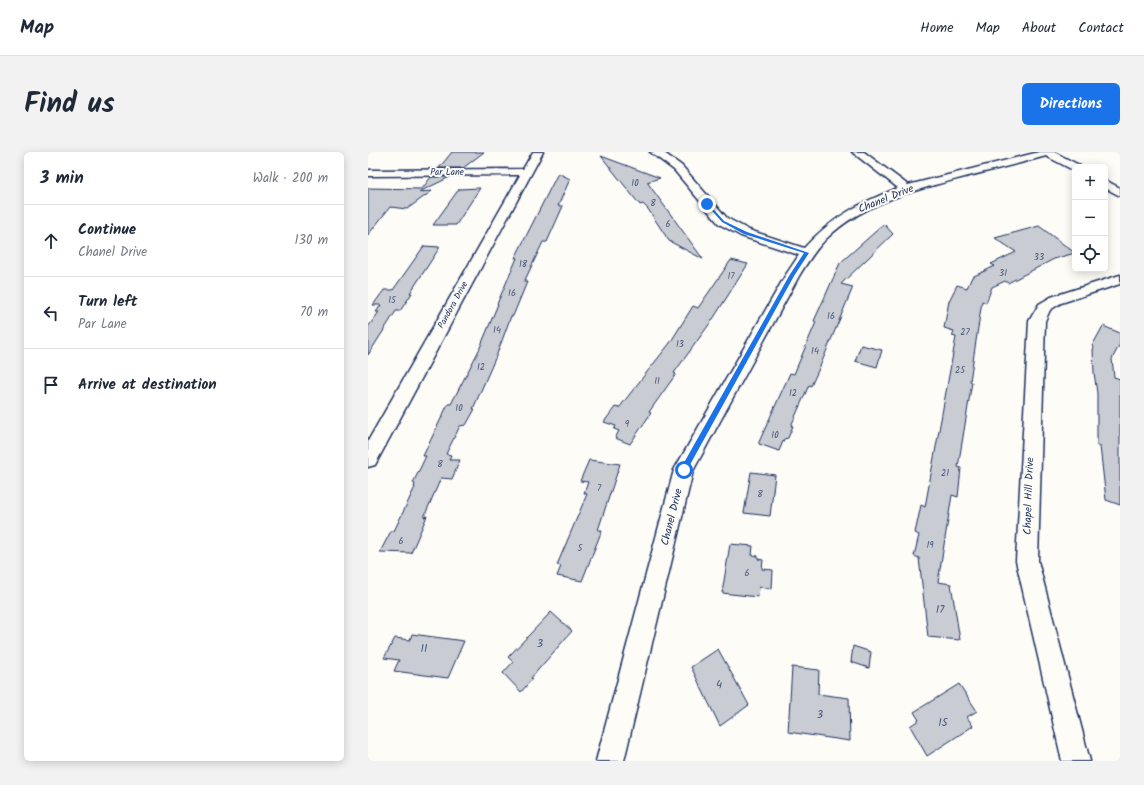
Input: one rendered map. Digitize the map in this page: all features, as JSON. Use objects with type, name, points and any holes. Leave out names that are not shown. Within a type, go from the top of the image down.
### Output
[{"type":"street","name":"Pandora Drive","points":[[368,459],[538,152]]},
{"type":"street","points":[[654,152],[665,157],[678,168],[723,221],[746,233],[807,253]]},
{"type":"street","points":[[857,152],[906,189]]},
{"type":"street","points":[[1046,152],[1072,165]]},
{"type":"street","name":"Chanel Drive","points":[[610,761],[684,470],[792,276],[807,253],[835,225],[853,212],[870,203],[906,189],[1046,152]]},
{"type":"street","name":"Par Lane","points":[[368,173],[526,172]]},
{"type":"street","points":[[1108,185],[1120,193]]},
{"type":"street","name":"Chapel Hill Drive","points":[[1076,761],[1027,562],[1037,321],[1044,307],[1056,300],[1120,279]]},
{"type":"building","points":[[452,152],[484,152],[463,168],[439,168]]},
{"type":"building","points":[[601,156],[660,178],[647,182],[703,259],[669,241],[648,209],[643,204],[640,205]]},
{"type":"building","points":[[558,173],[570,179],[558,206],[563,206],[547,242],[543,242],[524,282],[527,282],[513,316],[511,316],[497,354],[473,409],[475,409],[466,425],[460,426],[446,454],[451,455],[449,460],[460,460],[452,479],[441,478],[424,517],[427,516],[411,553],[380,552],[391,531],[394,531],[415,487],[415,484],[413,483],[426,456],[423,456],[448,404],[451,404],[479,350],[517,258],[515,258]]},
{"type":"building","points":[[431,177],[450,177],[419,192],[432,191],[407,209],[390,207],[368,235],[368,188],[422,189]]},
{"type":"building","points":[[480,188],[456,225],[433,225],[459,189]]},
{"type":"building","points":[[884,224],[893,234],[841,284],[853,287],[821,364],[811,386],[809,385],[791,426],[793,426],[788,438],[784,439],[779,451],[759,444],[790,373],[794,374],[816,322],[814,321],[840,263]]},
{"type":"building","points":[[1039,226],[1072,251],[1072,254],[1054,259],[1008,283],[1005,281],[992,287],[986,303],[982,301],[970,381],[972,382],[958,467],[961,468],[958,497],[952,495],[938,582],[951,584],[960,640],[928,637],[919,558],[914,556],[919,535],[915,533],[921,505],[925,507],[956,337],[952,336],[954,331],[944,328],[949,301],[957,285],[967,288],[972,277],[995,266],[991,264],[1016,252],[995,238]]},
{"type":"building","points":[[424,246],[440,247],[400,311],[396,311],[368,355],[368,327],[379,312],[376,312],[381,305],[373,305],[384,290],[393,290]]},
{"type":"building","points":[[731,260],[748,264],[713,319],[674,373],[676,374],[649,412],[651,413],[630,444],[615,438],[619,431],[614,429],[616,426],[604,422],[615,407],[619,408],[670,343],[693,306],[698,308]]},
{"type":"building","points":[[1103,326],[1120,333],[1120,344],[1112,359],[1114,377],[1120,379],[1120,505],[1106,500],[1100,446],[1097,446],[1097,393],[1094,373],[1094,347],[1092,346]]},
{"type":"building","points":[[861,345],[882,350],[877,367],[855,361]]},
{"type":"building","points":[[589,460],[620,464],[598,530],[602,530],[582,581],[557,576],[561,566],[557,565],[587,494],[584,493],[588,482],[580,481]]},
{"type":"building","points":[[751,472],[775,475],[770,516],[744,513]]},
{"type":"building","points":[[730,544],[753,546],[752,555],[758,556],[758,559],[763,560],[762,569],[773,570],[772,589],[759,587],[758,597],[722,593]]},
{"type":"building","points":[[551,612],[572,631],[531,678],[532,679],[521,692],[503,673],[513,662],[508,657]]},
{"type":"building","points":[[412,634],[464,641],[448,678],[394,671],[399,660],[384,658],[395,638],[410,640]]},
{"type":"building","points":[[853,646],[871,652],[869,668],[851,662]]},
{"type":"building","points":[[718,649],[749,705],[720,726],[691,667]]},
{"type":"building","points":[[792,667],[819,670],[818,694],[849,698],[850,741],[788,732]]},
{"type":"building","points":[[959,684],[977,711],[967,717],[973,726],[927,756],[910,726],[919,720],[914,712]]},
{"type":"route","points":[[684,470],[792,276],[807,253],[746,233],[723,221],[707,204]]}]
